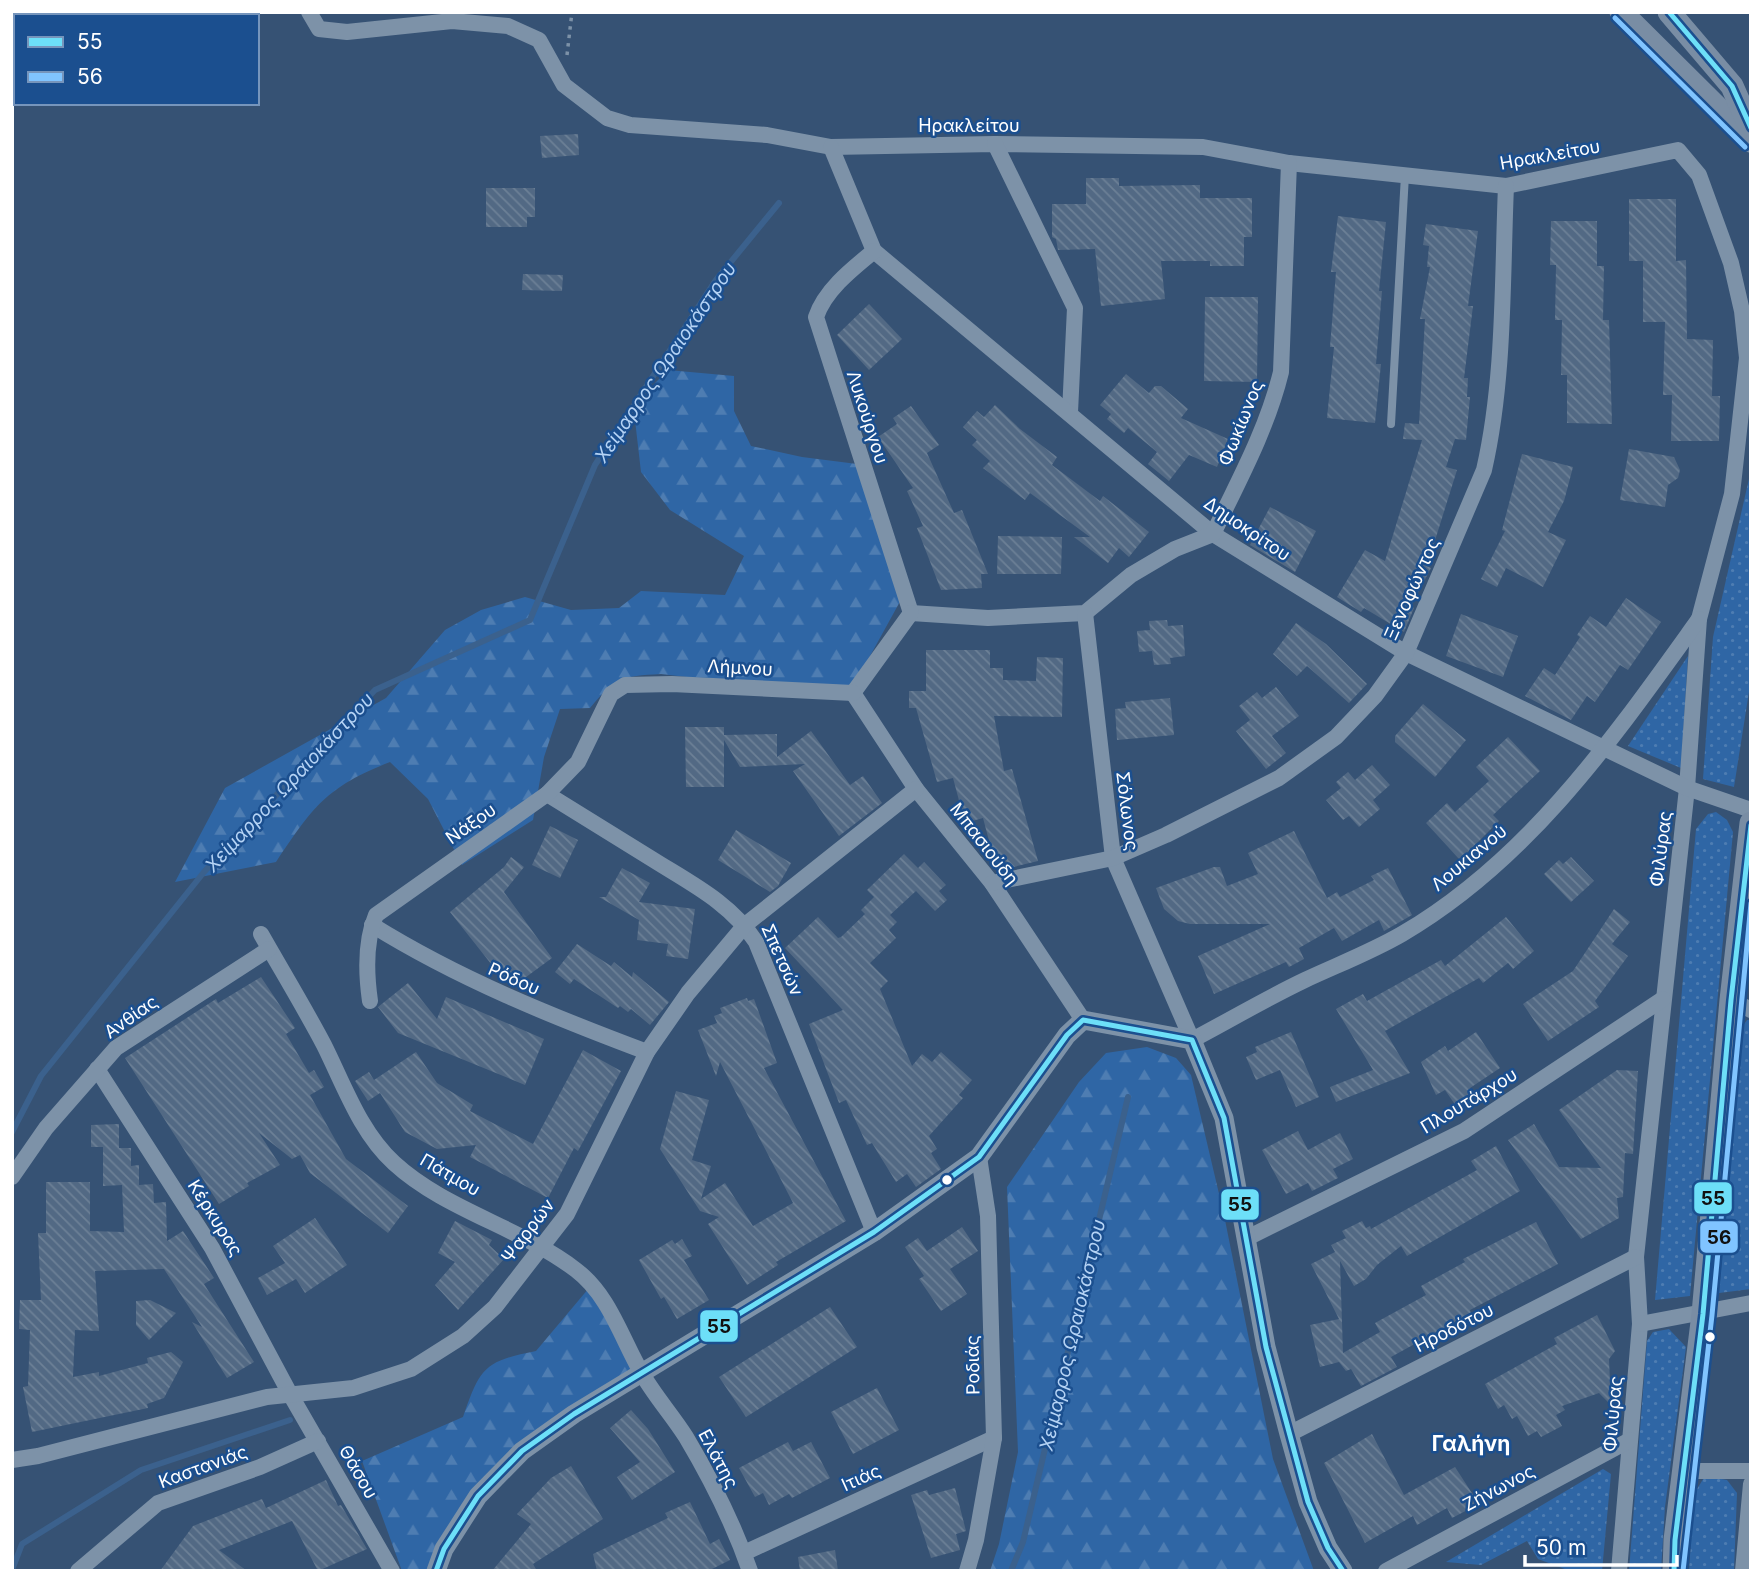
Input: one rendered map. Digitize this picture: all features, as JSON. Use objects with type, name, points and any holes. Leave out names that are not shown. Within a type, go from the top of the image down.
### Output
[{"type":"main road","points":[[1621,12],[1751,141]]},
{"type":"main road","points":[[1669,12],[1732,86],[1751,129]]},
{"type":"main road","points":[[1674,1571],[1741,994],[1750,825]]},
{"type":"street","name":"Ηρακλείτου","points":[[309,12],[319,29],[347,32],[452,21],[508,26],[539,40],[564,85],[607,118],[629,125],[767,135],[831,147],[995,144],[1203,148],[1289,163],[1506,186],[1678,149]]},
{"type":"street","points":[[995,144],[1075,308],[1070,412]]},
{"type":"street","name":"Δημοκρίτου","points":[[831,147],[874,251],[1213,534],[1406,653],[1687,788],[1750,825]]},
{"type":"street","name":"Φιλύρας","points":[[1619,1571],[1640,1324],[1636,1257],[1687,788],[1699,619],[1732,494],[1747,358],[1742,311],[1731,263],[1699,176],[1678,149]]},
{"type":"street","name":"Φωκίωνος","points":[[1213,534],[1255,449],[1274,403],[1282,372],[1289,163]]},
{"type":"street","name":"Ξενοφώντος","points":[[992,883],[1112,858],[1166,835],[1279,778],[1336,737],[1375,696],[1406,653],[1472,502],[1491,440],[1500,352],[1506,186]]},
{"type":"street","name":"Λυκούργου","points":[[874,251],[849,272],[820,305],[816,317],[911,613]]},
{"type":"street","points":[[853,693],[911,613],[988,618],[1085,613],[1131,575],[1175,550],[1213,534]]},
{"type":"street","name":"Σόλωνος","points":[[1085,613],[1112,858],[1192,1040]]},
{"type":"street","name":"Λουκιανού","points":[[1192,1040],[1303,981],[1401,935],[1453,899],[1554,809],[1605,750],[1699,619]]},
{"type":"street","name":"Λήμνου","points":[[625,685],[672,684],[853,693]]},
{"type":"street","name":"Νάξου","points":[[372,925],[376,915],[547,794],[578,762],[611,694],[625,685]]},
{"type":"street","name":"Μπασιούδη","points":[[853,693],[916,789],[992,883],[1083,1020]]},
{"type":"street","name":"Ψαρρών","points":[[12,1460],[38,1457],[290,1394],[317,1394],[353,1388],[411,1369],[437,1354],[495,1307],[567,1214],[647,1052],[688,993],[745,925],[916,789]]},
{"type":"street","name":"Σπετσών","points":[[547,794],[698,887],[745,925],[756,942],[874,1232]]},
{"type":"street","points":[[370,1001],[367,980],[372,925]]},
{"type":"street","name":"Ρόδου","points":[[372,925],[453,972],[497,993],[647,1052]]},
{"type":"street","name":"Πάτμου","points":[[261,934],[376,1144],[394,1163],[420,1183],[542,1248],[577,1271],[593,1286],[608,1308],[641,1373]]},
{"type":"street","name":"Ανθίας","points":[[12,1177],[46,1128],[116,1048],[269,949]]},
{"type":"street","name":"Πλουτάρχου","points":[[1247,1238],[1464,1131],[1663,999]]},
{"type":"street","points":[[426,1571],[444,1549],[478,1496],[522,1451],[574,1414],[874,1232],[979,1157],[1067,1035],[1083,1020],[1192,1040],[1224,1118],[1266,1347],[1308,1502],[1328,1548],[1343,1571]]},
{"type":"street","name":"Κέρκυρας","points":[[97,1069],[212,1248],[290,1394]]},
{"type":"street","name":"Ροδιάς","points":[[967,1571],[976,1540],[994,1438],[988,1216],[979,1157]]},
{"type":"street","name":"Ηροδότου","points":[[1289,1434],[1636,1257]]},
{"type":"street","points":[[1640,1324],[1751,1303]]},
{"type":"street","name":"Ελάτης","points":[[641,1373],[686,1438],[744,1553],[750,1571]]},
{"type":"street","name":"Θάσου","points":[[290,1394],[392,1571]]},
{"type":"street","name":"Ιτιάς","points":[[744,1553],[994,1438]]},
{"type":"street","name":"Ζήνωνος","points":[[1386,1571],[1630,1440]]},
{"type":"street","name":"Καστανιάς","points":[[78,1571],[158,1503],[260,1466],[318,1441]]},
{"type":"street","points":[[1684,1471],[1751,1471]]},
{"type":"street","points":[[1743,1571],[1751,1484]]},
{"type":"street","points":[[436,1571],[444,1549]]},
{"type":"lane","points":[[1391,424],[1405,175]]},
{"type":"path","points":[[564,85],[572,12]]},
{"type":"green space","points":[[668,370],[734,376],[734,411],[751,446],[802,457],[857,464],[908,587],[848,696],[661,674],[620,680],[606,690],[590,708],[560,709],[544,757],[533,820],[462,865],[428,799],[390,762],[350,780],[323,801],[300,827],[276,862],[175,882],[225,788],[386,698],[445,630],[481,610],[525,597],[571,610],[619,608],[641,591],[725,595],[744,556],[670,510],[641,472],[635,420],[655,383]]},
{"type":"green space","points":[[1751,470],[1751,679],[1734,787],[1703,779],[1713,637]]},
{"type":"green space","points":[[1688,656],[1681,768],[1628,746]]},
{"type":"green space","points":[[1716,812],[1727,820],[1733,832],[1690,1296],[1655,1300],[1696,829],[1708,814]]},
{"type":"green space","points":[[1747,1020],[1751,1020],[1751,1289],[1719,1293],[1742,1027]]},
{"type":"green space","points":[[1147,1047],[1176,1058],[1191,1075],[1224,1215],[1273,1459],[1314,1571],[990,1571],[999,1544],[1018,1452],[1007,1187],[1079,1082],[1106,1053]]},
{"type":"green space","points":[[589,1288],[633,1370],[525,1444],[427,1571],[402,1571],[362,1461],[463,1417],[474,1387],[486,1369],[505,1359],[536,1351]]},
{"type":"green space","points":[[1669,1329],[1686,1347],[1665,1507],[1661,1571],[1629,1571],[1647,1341],[1653,1332]]},
{"type":"green space","points":[[1603,1469],[1611,1474],[1602,1571],[1570,1571],[1538,1559],[1527,1541],[1481,1565],[1446,1562]]},
{"type":"green space","points":[[1705,1476],[1727,1480],[1737,1493],[1734,1571],[1689,1571],[1694,1494]]},
{"type":"building","points":[[578,134],[579,155],[542,158],[540,136]]},
{"type":"building","points":[[1086,178],[1119,178],[1119,186],[1200,185],[1200,198],[1252,198],[1252,237],[1244,237],[1244,266],[1210,266],[1210,261],[1161,261],[1165,299],[1101,306],[1095,249],[1058,250],[1056,239],[1052,237],[1052,204],[1086,204]]},
{"type":"building","points":[[486,188],[535,188],[535,217],[527,217],[527,227],[486,227]]},
{"type":"building","points":[[1629,199],[1676,199],[1676,261],[1686,260],[1687,339],[1713,340],[1712,396],[1720,396],[1719,441],[1671,441],[1672,395],[1663,395],[1665,322],[1643,322],[1643,261],[1629,261]]},
{"type":"building","points":[[1338,216],[1386,222],[1379,291],[1382,291],[1376,364],[1381,364],[1375,423],[1327,418],[1334,347],[1330,347],[1336,272],[1331,272]]},
{"type":"building","points":[[1551,221],[1597,221],[1597,266],[1604,266],[1603,320],[1609,320],[1612,424],[1567,423],[1567,375],[1561,375],[1562,320],[1555,320],[1556,265],[1550,265]]},
{"type":"building","points":[[1426,224],[1478,231],[1468,306],[1473,306],[1464,378],[1468,378],[1467,397],[1470,397],[1466,440],[1455,439],[1446,467],[1457,470],[1427,566],[1431,568],[1411,606],[1414,608],[1404,632],[1364,608],[1361,612],[1337,597],[1365,550],[1385,561],[1422,440],[1403,439],[1405,423],[1419,424],[1425,319],[1420,319],[1430,267],[1427,267],[1429,246],[1423,245]]},
{"type":"building","points":[[523,274],[563,275],[562,291],[522,290]]},
{"type":"building","points":[[1205,297],[1258,297],[1257,382],[1204,381]]},
{"type":"building","points":[[869,304],[902,339],[869,370],[837,335]]},
{"type":"building","points":[[1126,374],[1149,393],[1155,386],[1161,386],[1188,409],[1181,418],[1228,439],[1217,467],[1189,455],[1169,481],[1148,464],[1157,452],[1128,428],[1124,433],[1107,419],[1111,414],[1100,405]]},
{"type":"building","points":[[995,405],[1020,429],[1057,457],[1052,465],[1100,501],[1103,496],[1149,532],[1129,557],[1119,548],[1108,563],[1074,537],[1090,537],[1030,493],[1025,500],[983,468],[990,461],[972,445],[977,440],[963,427],[977,411],[984,417]]},
{"type":"building","points":[[911,406],[939,445],[927,453],[954,513],[962,510],[988,574],[981,574],[982,588],[941,590],[917,528],[923,526],[907,491],[913,488],[878,437],[897,424],[893,418]]},
{"type":"building","points":[[1629,449],[1674,457],[1680,470],[1678,478],[1668,485],[1665,507],[1620,500]]},
{"type":"building","points":[[1522,454],[1573,467],[1564,501],[1548,532],[1566,540],[1543,587],[1506,568],[1497,587],[1481,579],[1505,531],[1502,530]]},
{"type":"building","points":[[1270,507],[1316,531],[1295,572],[1250,545]]},
{"type":"building","points":[[998,536],[1062,537],[1061,574],[997,574]]},
{"type":"building","points":[[1626,598],[1661,622],[1628,670],[1620,665],[1595,702],[1587,696],[1571,720],[1525,696],[1544,668],[1555,675],[1580,637],[1577,635],[1590,616],[1606,627]]},
{"type":"building","points":[[1461,614],[1518,636],[1503,677],[1446,656]]},
{"type":"building","points":[[1167,620],[1168,626],[1183,625],[1185,656],[1170,658],[1171,664],[1154,665],[1152,651],[1139,652],[1137,631],[1150,630],[1149,621]]},
{"type":"building","points":[[1296,623],[1326,644],[1367,684],[1349,703],[1307,666],[1297,676],[1273,654]]},
{"type":"building","points":[[926,650],[990,650],[990,668],[1003,668],[1003,680],[1036,681],[1037,657],[1063,658],[1062,717],[994,716],[1004,771],[1012,769],[1038,861],[997,871],[983,818],[965,823],[953,778],[937,782],[916,708],[909,708],[909,691],[926,691]]},
{"type":"building","points":[[1276,687],[1299,716],[1272,736],[1286,753],[1266,769],[1236,731],[1250,720],[1239,706],[1257,692],[1262,698]]},
{"type":"building","points":[[1170,698],[1174,735],[1117,740],[1115,709],[1126,708],[1125,702]]},
{"type":"building","points":[[1423,704],[1466,740],[1435,777],[1395,742],[1395,736]]},
{"type":"building","points":[[685,727],[724,727],[724,735],[777,734],[777,757],[811,731],[850,785],[863,776],[882,803],[839,836],[793,771],[805,764],[740,767],[724,740],[724,787],[686,787]]},
{"type":"building","points":[[1508,737],[1540,771],[1493,815],[1499,821],[1460,860],[1426,823],[1447,803],[1455,812],[1489,781],[1476,767]]},
{"type":"building","points":[[1372,765],[1390,785],[1373,800],[1380,809],[1359,827],[1349,816],[1343,820],[1326,800],[1341,788],[1336,782],[1348,772],[1355,780]]},
{"type":"building","points":[[550,826],[578,840],[560,878],[532,865]]},
{"type":"building","points":[[736,830],[791,863],[778,886],[770,892],[718,860]]},
{"type":"building","points":[[1294,831],[1327,898],[1337,892],[1340,897],[1374,880],[1371,876],[1388,868],[1412,915],[1384,931],[1379,920],[1342,941],[1334,928],[1299,948],[1304,959],[1289,967],[1286,962],[1214,994],[1198,956],[1270,924],[1190,924],[1178,921],[1164,909],[1156,888],[1214,867],[1220,867],[1227,886],[1258,874],[1248,853]]},
{"type":"building","points":[[904,854],[918,868],[924,862],[946,885],[939,891],[947,900],[935,911],[916,891],[890,915],[897,922],[889,930],[896,938],[870,963],[888,981],[880,989],[912,1066],[922,1054],[932,1062],[941,1052],[972,1080],[959,1095],[963,1098],[929,1136],[937,1149],[931,1153],[941,1169],[916,1187],[907,1174],[896,1182],[872,1143],[867,1145],[846,1100],[839,1103],[809,1024],[843,1010],[785,948],[818,917],[838,938],[841,937],[865,914],[861,910],[874,897],[867,890]]},
{"type":"building","points":[[511,857],[524,867],[504,892],[552,958],[522,980],[515,971],[503,979],[450,912],[504,867]]},
{"type":"building","points":[[1571,857],[1594,881],[1571,902],[1544,874],[1559,860],[1563,864]]},
{"type":"building","points":[[622,868],[650,883],[639,902],[695,909],[688,959],[666,956],[668,944],[637,940],[639,920],[599,897],[606,897]]},
{"type":"building","points":[[1614,909],[1630,922],[1612,944],[1628,956],[1595,1001],[1599,1007],[1548,1041],[1523,1004],[1573,971]]},
{"type":"building","points":[[1506,917],[1534,951],[1513,969],[1508,963],[1483,983],[1479,978],[1385,1031],[1410,1073],[1336,1102],[1330,1087],[1373,1070],[1336,1009],[1363,994],[1367,1001],[1441,960],[1445,966]]},
{"type":"building","points":[[577,944],[611,966],[614,962],[632,977],[633,972],[669,1002],[650,1025],[631,1009],[628,1012],[620,1006],[618,1008],[574,979],[570,984],[555,972]]},
{"type":"building","points":[[261,977],[295,1028],[286,1034],[309,1073],[314,1070],[324,1087],[310,1095],[346,1159],[408,1206],[388,1233],[310,1173],[300,1155],[292,1159],[259,1133],[280,1165],[247,1183],[249,1186],[219,1204],[125,1058],[216,999],[218,1003]]},
{"type":"building","points":[[408,983],[437,1019],[446,997],[544,1039],[525,1085],[398,1033],[378,1007]]},
{"type":"building","points":[[747,998],[748,1001],[754,999],[777,1063],[764,1068],[846,1221],[776,1262],[778,1265],[747,1285],[708,1224],[719,1217],[700,1211],[660,1149],[676,1091],[709,1100],[692,1160],[711,1166],[701,1199],[725,1183],[753,1226],[793,1203],[720,1062],[716,1076],[698,1030],[717,1023],[714,1016],[722,1013],[720,1008]]},
{"type":"building","points":[[1291,1032],[1319,1097],[1296,1107],[1280,1070],[1256,1080],[1246,1057],[1257,1052],[1255,1047]]},
{"type":"building","points":[[1476,1032],[1500,1068],[1470,1088],[1474,1093],[1456,1106],[1445,1090],[1436,1095],[1421,1062],[1445,1046],[1448,1051]]},
{"type":"building","points":[[583,1050],[621,1071],[578,1151],[574,1148],[548,1198],[470,1157],[476,1145],[437,1149],[405,1132],[380,1093],[368,1101],[355,1081],[369,1072],[374,1080],[416,1052],[437,1083],[473,1105],[470,1111],[533,1144]]},
{"type":"building","points":[[1617,1070],[1638,1071],[1633,1154],[1625,1153],[1623,1197],[1617,1198],[1619,1218],[1581,1239],[1508,1140],[1534,1124],[1559,1167],[1601,1168],[1559,1110]]},
{"type":"building","points":[[119,1124],[119,1148],[131,1148],[131,1166],[139,1165],[139,1185],[153,1184],[154,1203],[166,1202],[167,1241],[183,1231],[214,1278],[204,1284],[254,1362],[227,1378],[192,1322],[202,1327],[164,1269],[95,1271],[99,1331],[75,1330],[73,1377],[99,1372],[99,1376],[148,1363],[147,1358],[171,1352],[183,1362],[164,1398],[147,1404],[148,1408],[32,1432],[23,1387],[28,1386],[30,1330],[19,1329],[20,1300],[41,1300],[38,1233],[46,1233],[46,1182],[90,1182],[90,1231],[124,1232],[122,1185],[103,1186],[103,1147],[91,1147],[91,1125]]},
{"type":"building","points":[[1298,1131],[1308,1150],[1340,1133],[1353,1159],[1333,1169],[1338,1178],[1312,1191],[1308,1183],[1286,1194],[1262,1150]]},
{"type":"building","points":[[1496,1146],[1520,1191],[1407,1256],[1401,1246],[1377,1265],[1366,1279],[1354,1286],[1340,1261],[1343,1353],[1380,1332],[1375,1323],[1426,1295],[1421,1286],[1465,1262],[1463,1259],[1536,1222],[1558,1264],[1470,1310],[1471,1313],[1391,1357],[1397,1367],[1361,1386],[1351,1369],[1346,1371],[1339,1362],[1320,1367],[1310,1325],[1339,1319],[1311,1264],[1335,1252],[1331,1245],[1346,1238],[1342,1231],[1362,1221],[1366,1228],[1370,1226],[1371,1229],[1477,1170],[1471,1161]]},
{"type":"building","points":[[315,1218],[347,1265],[305,1293],[296,1279],[267,1295],[258,1278],[285,1263],[273,1246]]},
{"type":"building","points":[[455,1221],[492,1240],[489,1245],[504,1259],[458,1310],[435,1285],[455,1262],[438,1253]]},
{"type":"building","points":[[962,1227],[978,1251],[950,1269],[967,1294],[941,1311],[919,1279],[924,1276],[905,1247],[918,1238],[927,1251]]},
{"type":"building","points":[[682,1239],[692,1256],[684,1260],[709,1300],[677,1319],[664,1297],[661,1299],[639,1260],[672,1240],[675,1244]]},
{"type":"building","points":[[150,1300],[176,1313],[149,1340],[136,1325],[136,1301]]},
{"type":"building","points":[[830,1307],[857,1347],[746,1417],[719,1377]]},
{"type":"building","points":[[1597,1315],[1615,1351],[1609,1359],[1611,1405],[1599,1393],[1562,1406],[1565,1410],[1556,1415],[1562,1426],[1541,1437],[1537,1431],[1528,1436],[1517,1416],[1512,1419],[1504,1405],[1498,1409],[1485,1384],[1557,1344],[1554,1338]]},
{"type":"building","points":[[877,1388],[899,1430],[853,1454],[831,1412]]},
{"type":"building","points":[[631,1410],[648,1429],[675,1472],[632,1500],[617,1477],[640,1462],[610,1428]]},
{"type":"building","points":[[1372,1434],[1404,1495],[1455,1467],[1479,1504],[1452,1518],[1447,1508],[1417,1525],[1413,1516],[1365,1543],[1324,1463]]},
{"type":"building","points":[[788,1442],[793,1451],[811,1442],[830,1478],[792,1498],[789,1494],[769,1505],[763,1493],[755,1497],[739,1468]]},
{"type":"building","points":[[571,1466],[603,1519],[533,1564],[537,1571],[492,1571],[531,1524],[517,1514],[551,1478]]},
{"type":"building","points":[[326,1480],[338,1506],[341,1505],[367,1549],[318,1571],[292,1521],[219,1550],[247,1571],[160,1571],[193,1526],[262,1499],[266,1508]]},
{"type":"building","points":[[955,1488],[966,1531],[956,1534],[960,1550],[931,1558],[911,1495],[927,1490],[929,1495]]},
{"type":"building","points":[[690,1502],[710,1544],[719,1539],[730,1560],[708,1571],[597,1571],[593,1554],[668,1518],[665,1513]]},
{"type":"building","points":[[835,1550],[838,1571],[800,1571],[798,1557]]},
{"type":"waterway","name":"Χείμαρρος Ωραιοκάστρου","points":[[12,1132],[41,1076],[204,872],[375,690],[530,620],[595,465],[716,280],[779,203]]},
{"type":"waterway","name":"Χείμαρρος Ωραιοκάστρου","points":[[1011,1571],[1023,1542],[1128,1097]]},
{"type":"waterway","name":"Χείμαρρος Ωραιοκάστρου","points":[[12,1570],[22,1544],[141,1470],[290,1420]]},
{"type":"transit line","name":"55","points":[[1669,12],[1732,86],[1751,128]]},
{"type":"transit line","name":"56","points":[[1615,18],[1745,147]]},
{"type":"transit line","name":"55","points":[[1674,1571],[1675,1540],[1703,1314],[1731,1000],[1751,825]]},
{"type":"transit line","name":"56","points":[[1683,1571],[1712,1315],[1751,903]]},
{"type":"transit line","name":"55","points":[[436,1571],[444,1549],[478,1496],[522,1451],[574,1414],[874,1232],[979,1157],[1067,1035],[1083,1020],[1192,1040],[1224,1118],[1266,1347],[1308,1502],[1328,1548],[1343,1571]]},
{"type":"district","name":"Γαλήνη","points":[[1471,1444]]}]
